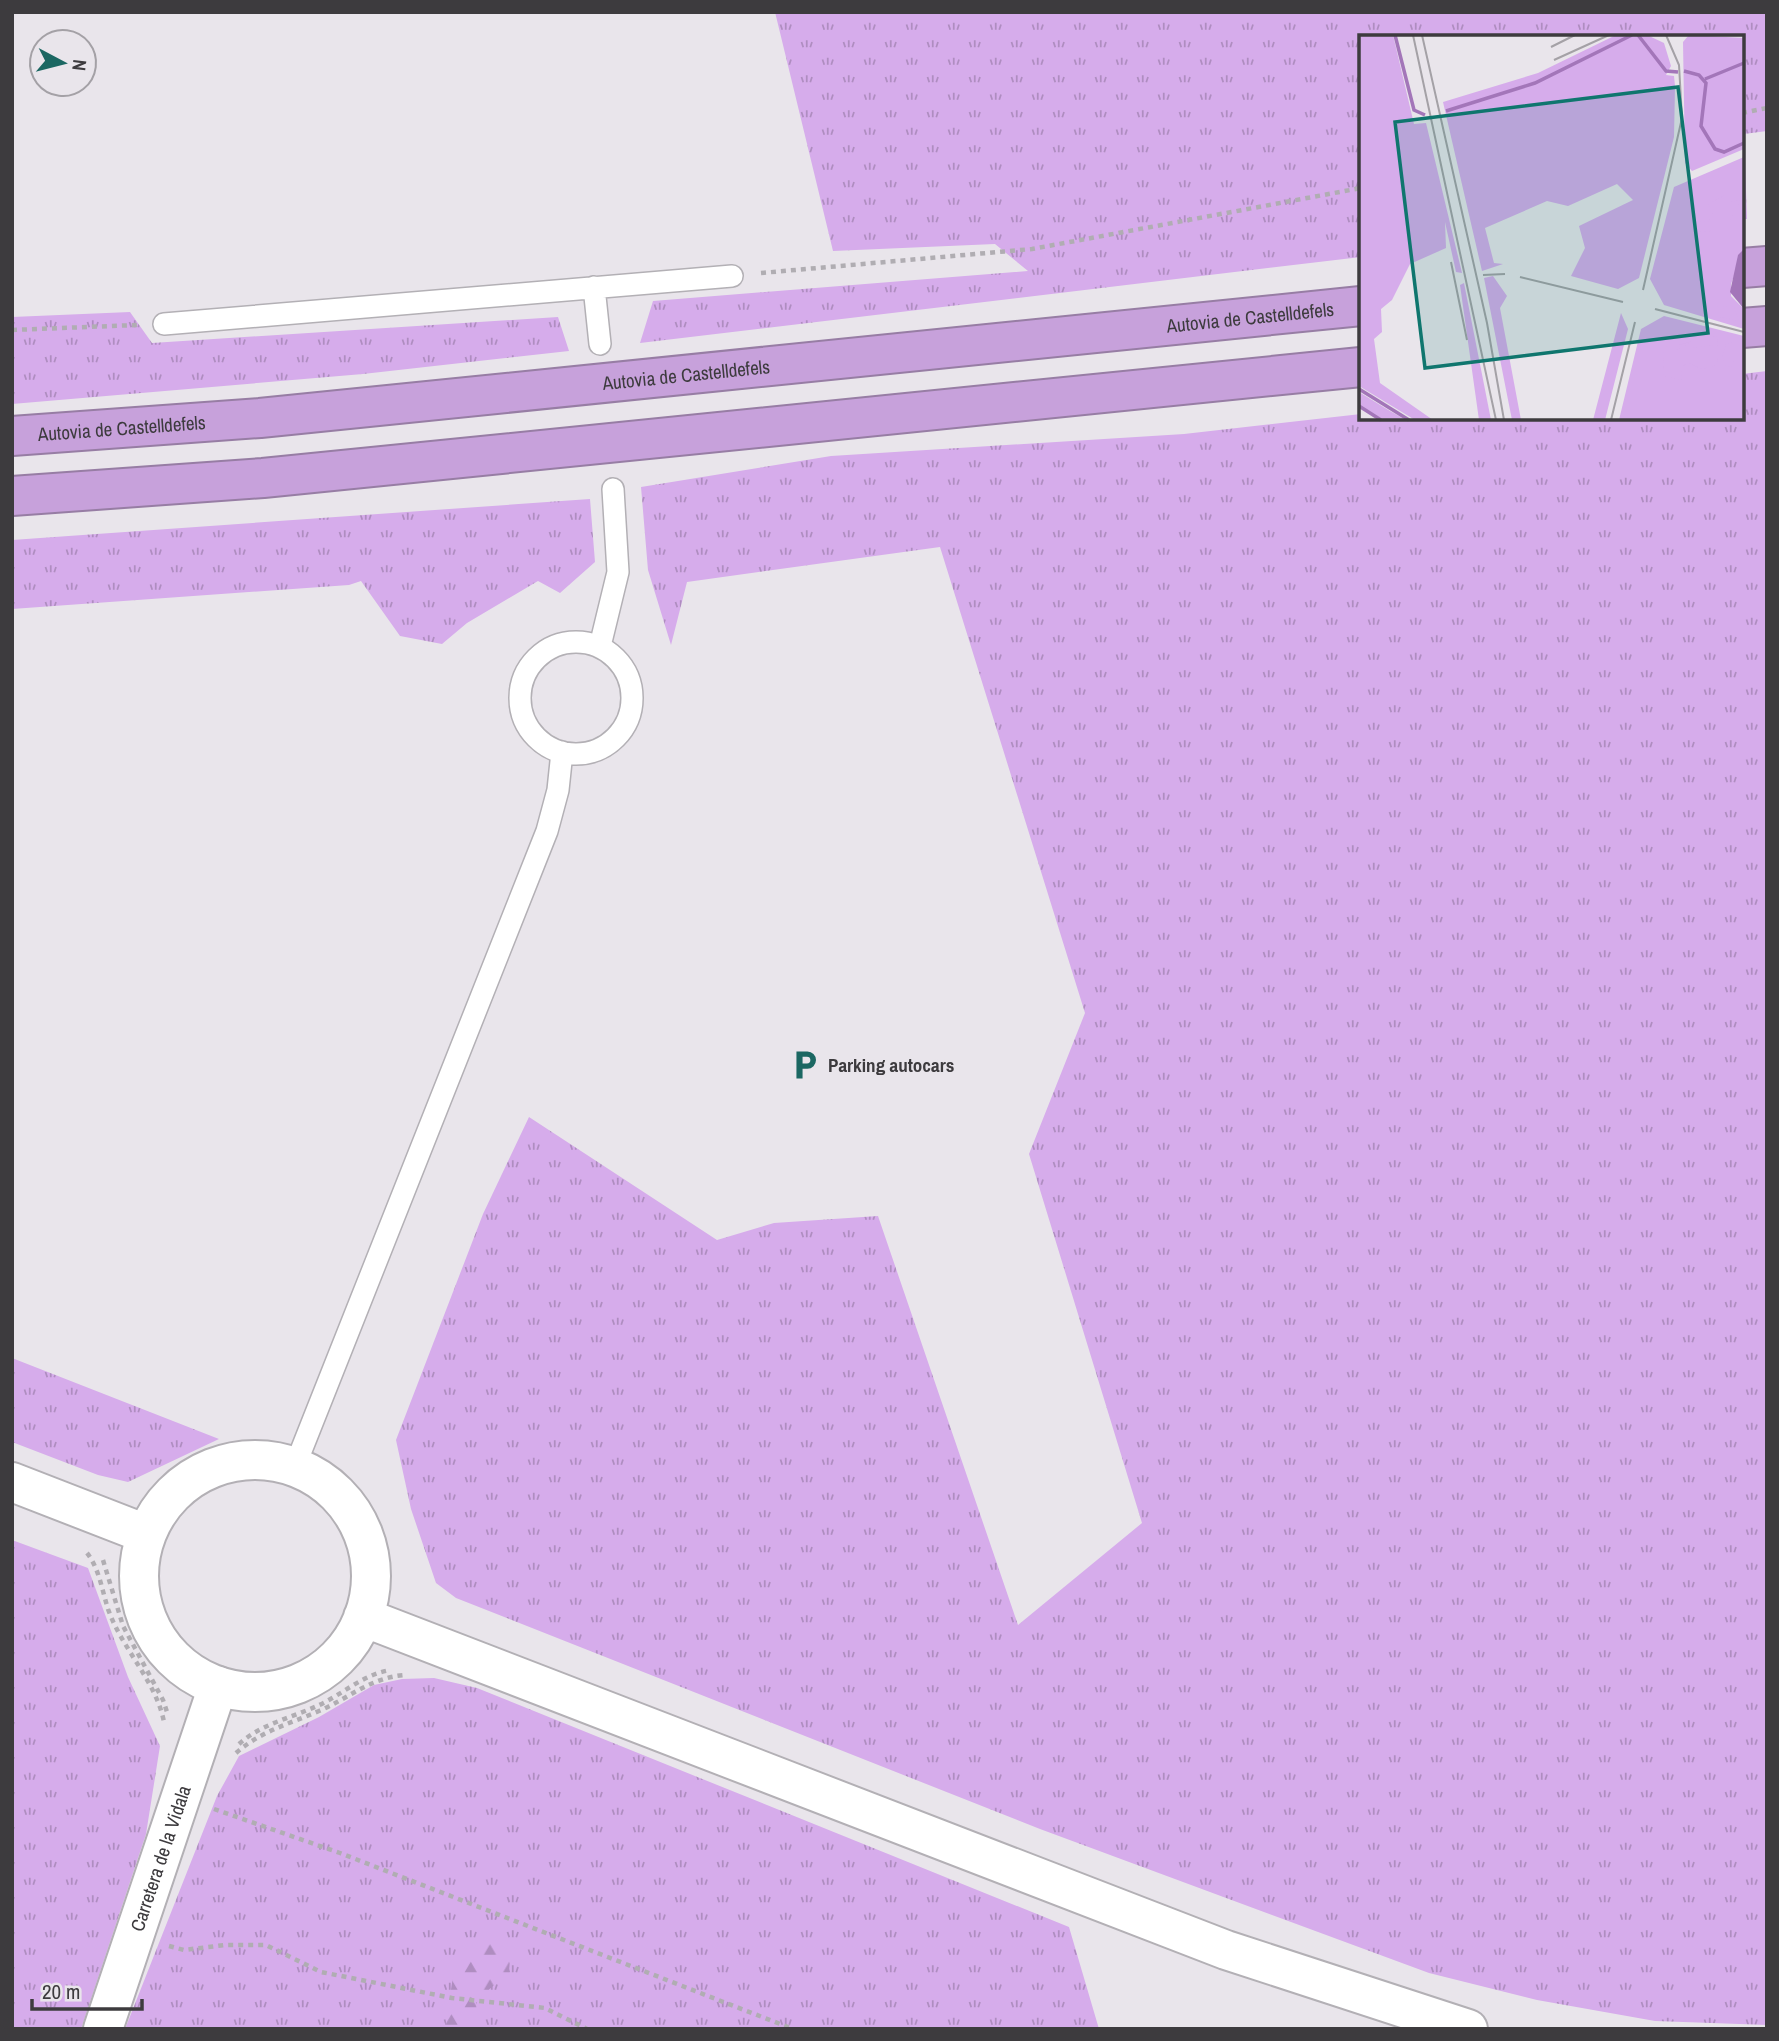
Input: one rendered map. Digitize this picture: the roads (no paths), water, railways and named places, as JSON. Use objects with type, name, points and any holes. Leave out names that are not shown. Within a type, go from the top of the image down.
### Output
[{"type":"highway","points":[[1744,268],[1767,266]]},
{"type":"highway","name":"Autovia de Castelldefels","points":[[12,436],[260,418],[1359,306]]},
{"type":"highway","points":[[1744,328],[1767,326]]},
{"type":"highway","points":[[12,496],[263,478],[1359,367]]},
{"type":"street","points":[[239,1460],[266,1460],[295,1466],[321,1480],[342,1498],[359,1525],[369,1554],[370,1585],[363,1617],[351,1640],[336,1659],[311,1678],[281,1689],[249,1692],[218,1686],[194,1675],[174,1660],[153,1632],[141,1601],[139,1567],[146,1534],[160,1507],[185,1482],[211,1467],[239,1460]]},
{"type":"street","points":[[12,1482],[146,1534]]},
{"type":"street","points":[[363,1617],[1226,1950],[1468,2029]]},
{"type":"street","name":"Carretera de la Vidala","points":[[103,2029],[135,1937],[159,1854],[218,1686]]},
{"type":"lane","points":[[164,324],[732,276]]},
{"type":"lane","points":[[594,287],[600,344]]},
{"type":"lane","points":[[600,646],[618,572],[613,489]]},
{"type":"lane","points":[[581,641],[600,646],[614,656],[631,681],[633,702],[629,719],[621,733],[597,751],[580,754],[562,752],[547,746],[533,734],[524,720],[521,688],[527,671],[546,650],[564,643],[581,641]]},
{"type":"lane","points":[[295,1466],[547,831],[558,790],[562,752]]},
{"type":"place","name":"Parking autocars","points":[[805,1065]]}]
